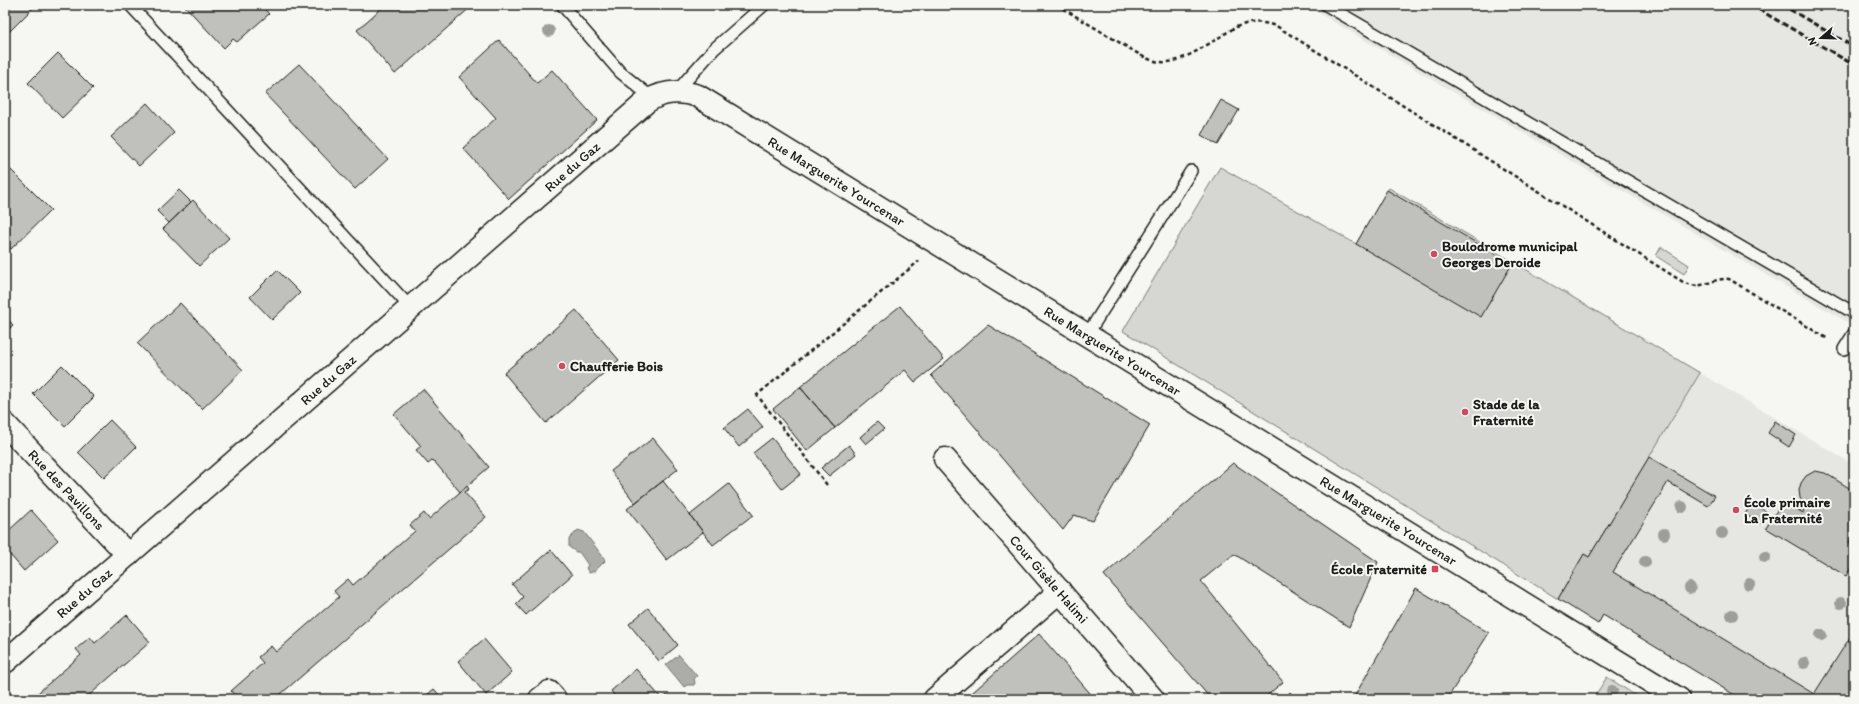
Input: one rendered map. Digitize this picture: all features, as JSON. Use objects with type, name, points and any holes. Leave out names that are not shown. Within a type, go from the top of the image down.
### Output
[{"type":"street","name":"Rue Marguerite Yourcenar","points":[[652,98],[661,94],[677,91],[698,96],[1679,699]]},
{"type":"street","name":"Rue du Gaz","points":[[5,662],[652,98]]},
{"type":"street","name":"Rue des Pavillons","points":[[5,424],[128,555]]},
{"type":"street","name":"Cour Gisèle Halimi","points":[[945,459],[1153,699]]},
{"type":"street","points":[[935,699],[1060,591]]},
{"type":"lane","points":[[130,5],[411,308]]},
{"type":"lane","points":[[562,5],[620,72],[652,98]]},
{"type":"lane","points":[[677,91],[714,49],[764,5]]},
{"type":"lane","points":[[1326,5],[1854,313]]},
{"type":"lane","points":[[1087,335],[1191,170]]},
{"type":"lane","points":[[1844,349],[1854,333]]},
{"type":"path","points":[[1057,5],[1142,56],[1155,62],[1162,63],[1183,58],[1236,26],[1261,22],[1278,27],[1683,282],[1698,287],[1722,278],[1729,279],[1844,349]]},
{"type":"path","points":[[827,485],[756,395],[939,244]]},
{"type":"shaded area","points":[[1305,5],[1854,5],[1854,326]]},
{"type":"shaded area","name":"Stade de la Fraternité","points":[[1220,167],[1356,244],[1389,188],[1700,373],[1589,557],[1584,554],[1558,599],[1123,331]]},
{"type":"shaded area","points":[[1661,247],[1689,265],[1684,274],[1656,256]]},
{"type":"shaded area","name":"École primaire La Fraternité","points":[[1700,373],[1854,465],[1854,699],[1741,699],[1603,616],[1598,624],[1558,599],[1584,554],[1589,557]]},
{"type":"shaded area","points":[[578,530],[584,532],[605,561],[595,571],[589,573],[586,568],[588,565],[579,552],[576,552],[569,547],[569,539]]},
{"type":"shaded area","points":[[679,655],[697,676],[694,679],[694,685],[687,685],[684,687],[666,665]]},
{"type":"shaded area","points":[[1607,677],[1641,699],[1593,699]]},
{"type":"building","points":[[5,5],[36,5],[8,33],[5,31]]},
{"type":"building","points":[[184,5],[261,5],[269,14],[237,42],[233,39],[224,48]]},
{"type":"building","points":[[385,5],[473,5],[395,74],[357,30]]},
{"type":"building","points":[[499,40],[537,83],[552,70],[597,120],[509,199],[463,148],[496,118],[459,77]]},
{"type":"building","points":[[58,53],[93,88],[62,118],[28,83]]},
{"type":"building","points":[[299,64],[388,159],[355,189],[265,94]]},
{"type":"building","points":[[1221,100],[1239,110],[1218,145],[1201,135]]},
{"type":"building","points":[[147,103],[174,133],[139,166],[111,137]]},
{"type":"building","points":[[5,164],[51,210],[11,249],[5,243]]},
{"type":"building","points":[[179,190],[191,202],[169,223],[157,211]]},
{"type":"building","name":"Boulodrome municipal Georges Deroide","points":[[1387,190],[1512,264],[1481,317],[1356,244]]},
{"type":"building","points":[[193,200],[229,238],[199,266],[163,229]]},
{"type":"building","points":[[277,270],[300,293],[272,320],[250,297]]},
{"type":"building","points":[[180,303],[243,370],[202,409],[137,343]]},
{"type":"building","points":[[900,306],[944,359],[915,382],[905,370],[835,428],[800,387]]},
{"type":"building","name":"Chaufferie Bois","points":[[576,310],[619,360],[546,423],[504,373]]},
{"type":"building","points":[[5,316],[13,325],[5,333]]},
{"type":"building","points":[[988,325],[1150,425],[1093,521],[1074,515],[1063,530],[931,375]]},
{"type":"building","points":[[62,365],[94,397],[65,426],[33,394]]},
{"type":"building","points":[[800,387],[835,428],[807,451],[773,409]]},
{"type":"building","points":[[423,389],[489,467],[460,492],[433,460],[428,464],[416,450],[421,446],[394,414]]},
{"type":"building","points":[[748,409],[763,427],[739,447],[724,428]]},
{"type":"building","points":[[110,420],[136,447],[104,478],[78,452]]},
{"type":"building","points":[[1775,421],[1796,435],[1789,447],[1768,433]]},
{"type":"building","points":[[877,422],[884,429],[866,444],[860,437]]},
{"type":"building","points":[[653,438],[678,469],[635,503],[611,471]]},
{"type":"building","points":[[772,438],[801,474],[782,489],[753,453]]},
{"type":"building","points":[[849,445],[856,454],[829,476],[821,468]]},
{"type":"building","points":[[1649,457],[1715,496],[1708,506],[1668,482],[1613,572],[1814,694],[1854,631],[1854,699],[1741,699],[1603,615],[1598,624],[1558,599],[1584,554],[1589,557]]},
{"type":"building","points":[[1233,463],[1378,562],[1349,627],[1234,554],[1201,581],[1283,682],[1263,699],[1211,699],[1104,575]]},
{"type":"building","points":[[1815,471],[1825,473],[1854,491],[1854,533],[1849,542],[1854,545],[1854,563],[1846,576],[1766,528],[1783,501],[1803,513],[1804,506],[1800,498],[1799,490],[1801,483],[1806,476]]},
{"type":"building","points":[[663,481],[703,532],[667,560],[627,509]]},
{"type":"building","points":[[729,484],[753,515],[713,545],[690,515]]},
{"type":"building","points":[[467,486],[469,489],[464,492],[486,517],[275,699],[238,699],[231,691],[263,663],[258,657],[271,646],[276,652],[339,597],[334,591],[348,579],[353,585],[415,531],[410,525],[424,513],[429,519]]},
{"type":"building","points":[[1752,503],[1767,512],[1760,524],[1745,514]]},
{"type":"building","points":[[31,510],[58,540],[24,571],[5,549],[5,534]]},
{"type":"building","points":[[551,550],[572,575],[526,615],[516,604],[523,597],[512,584]]},
{"type":"building","points":[[1416,588],[1489,633],[1447,699],[1353,699]]},
{"type":"building","points":[[648,608],[678,645],[659,661],[629,624]]},
{"type":"building","points":[[127,615],[150,642],[85,699],[31,699],[81,655],[76,649],[90,637],[95,643]]},
{"type":"building","points":[[1039,634],[1095,699],[965,699]]},
{"type":"building","points":[[484,639],[512,672],[486,695],[458,661]]},
{"type":"building","points":[[636,669],[662,699],[617,699],[611,691]]},
{"type":"building","points":[[434,689],[443,699],[422,699]]},
{"type":"building","points":[[1290,692],[1297,699],[1283,699]]},
{"type":"building","points":[[667,695],[671,699],[662,699]]},
{"type":"railway","points":[[1751,5],[1854,65]]},
{"type":"railway","points":[[1782,5],[1854,47]]},
{"type":"railway","points":[[1850,5],[1854,7]]},
{"type":"place","name":"Boulodrome municipal Georges Deroide","points":[[1434,254]]},
{"type":"place","name":"Chaufferie Bois","points":[[562,366]]},
{"type":"place","name":"Stade de la Fraternité","points":[[1465,412]]},
{"type":"place","name":"École primaire La Fraternité","points":[[1736,510]]},
{"type":"place","name":"École Fraternité","points":[[1435,569]]}]
